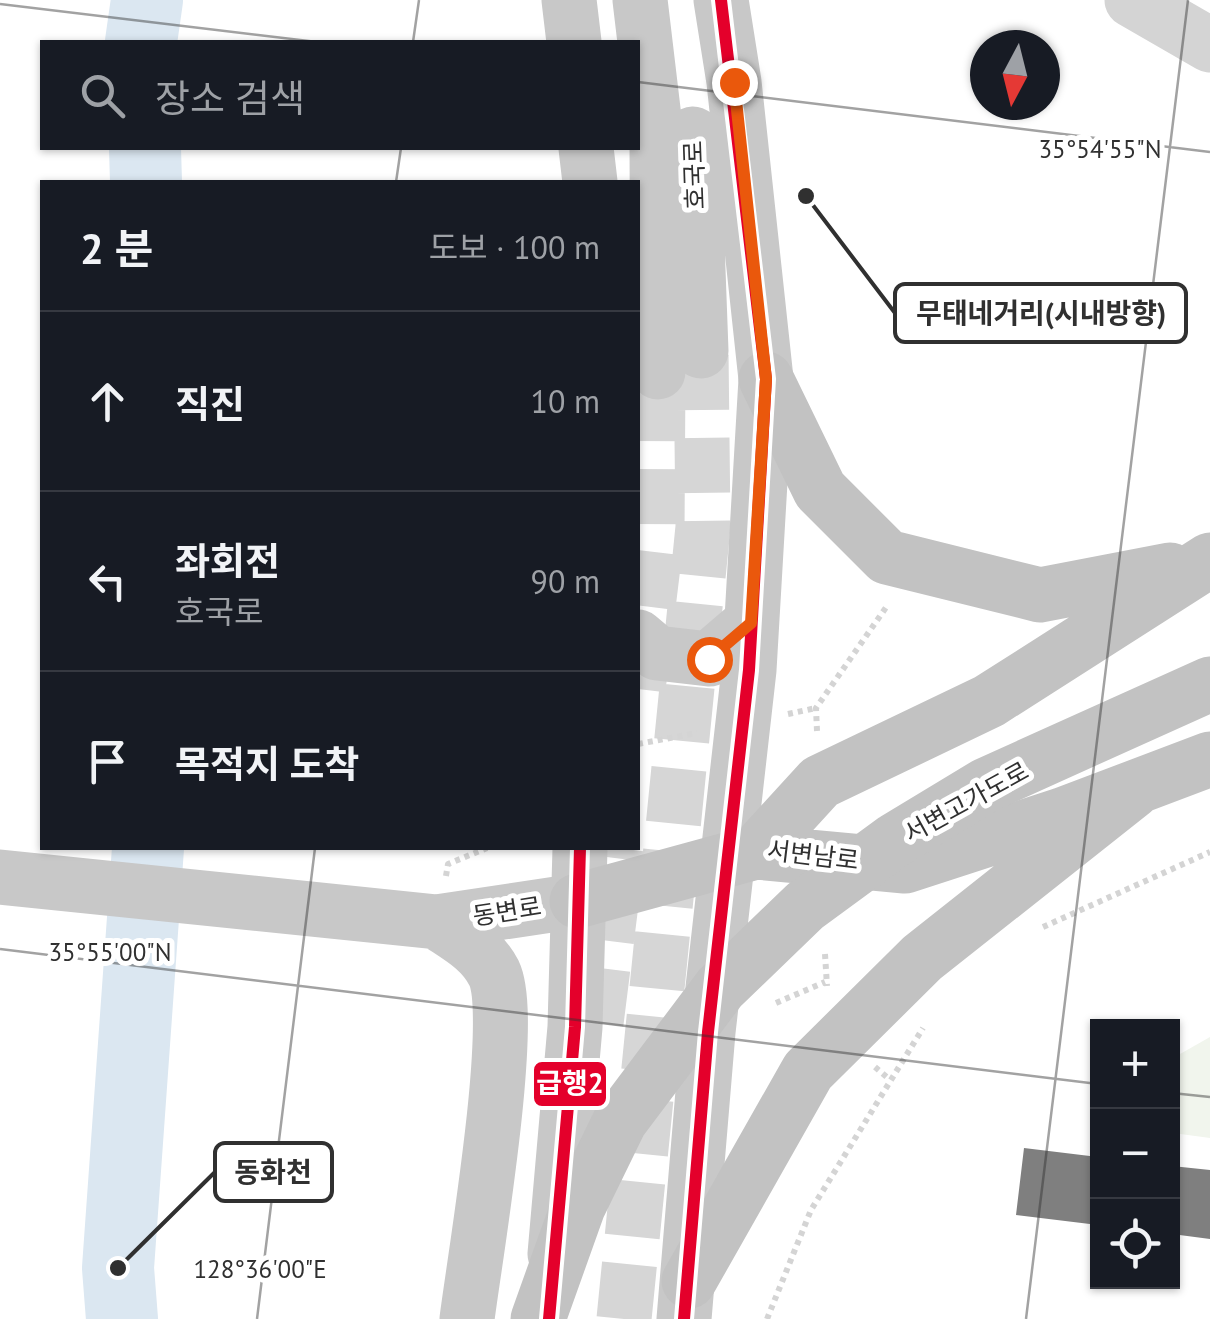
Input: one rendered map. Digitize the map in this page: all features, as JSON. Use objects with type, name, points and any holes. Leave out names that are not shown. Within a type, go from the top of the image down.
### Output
[{"type":"highway","points":[[766,379],[820,490],[887,557],[1040,595],[1204,562]]},
{"type":"highway","name":"서변남로","points":[[741,856],[820,782],[989,701],[1204,562]]},
{"type":"highway","name":"서변고가도로","points":[[538,1319],[578,1206],[620,1121],[720,988],[805,906],[895,840],[986,785],[1210,684]]},
{"type":"highway","points":[[989,701],[974,728],[972,752],[995,798],[1015,808],[1062,815]]},
{"type":"highway","name":"서변남로","points":[[741,856],[905,866],[1133,791],[1210,759]]},
{"type":"highway","points":[[687,1300],[808,1071],[922,958],[1133,791]]},
{"type":"highway","points":[[577,901],[741,856]]},
{"type":"main road","points":[[569,0],[574,40]]},
{"type":"main road","name":"호국로","points":[[640,0],[679,361],[692,127],[672,0]]},
{"type":"main road","name":"호국로","points":[[687,1300],[741,856],[766,379],[734,82],[721,0]]},
{"type":"main road","points":[[586,150],[590,180]]},
{"type":"main road","points":[[640,638],[657,653],[709,659],[751,623]]},
{"type":"main road","points":[[550,1319],[575,1027],[580,850]]},
{"type":"main road","points":[[0,877],[437,922],[480,951],[496,976],[500,1023],[468,1319]]},
{"type":"main road","name":"동변로","points":[[437,922],[577,901]]},
{"type":"street","points":[[1132,0],[1210,45]]},
{"type":"path","points":[[1034,932],[1210,852]]},
{"type":"path","points":[[767,1319],[811,1210],[931,1015]]},
{"type":"shaded area","points":[[1210,1037],[1210,1138],[1180,1134],[1180,1054]]},
{"type":"building","points":[[1024,1148],[1090,1156],[1090,1224],[1016,1215]]},
{"type":"building","points":[[1180,1167],[1210,1170],[1210,1239],[1180,1235]]},
{"type":"waterway","points":[[141,40],[147,0]]},
{"type":"waterway","points":[[145,150],[146,180]]},
{"type":"waterway","points":[[122,1319],[118,1268],[148,850]]},
{"type":"tunnel","points":[[624,1319],[703,527],[701,351]]},
{"type":"tunnel","points":[[640,673],[657,533],[658,372]]},
{"type":"tunnel","points":[[596,1023],[618,850]]},
{"type":"transit line","name":"급행2","points":[[684,1319],[708,1032],[749,670],[766,379],[721,0]]},
{"type":"transit line","name":"급행2","points":[[549,1319],[575,1027],[580,850]]},
{"type":"place","name":"무태네거리(시내방향)","points":[[806,196]]},
{"type":"place","name":"동화천","points":[[118,1268]]},
{"type":"route","points":[[709,659],[751,623],[766,379],[734,82]]}]
